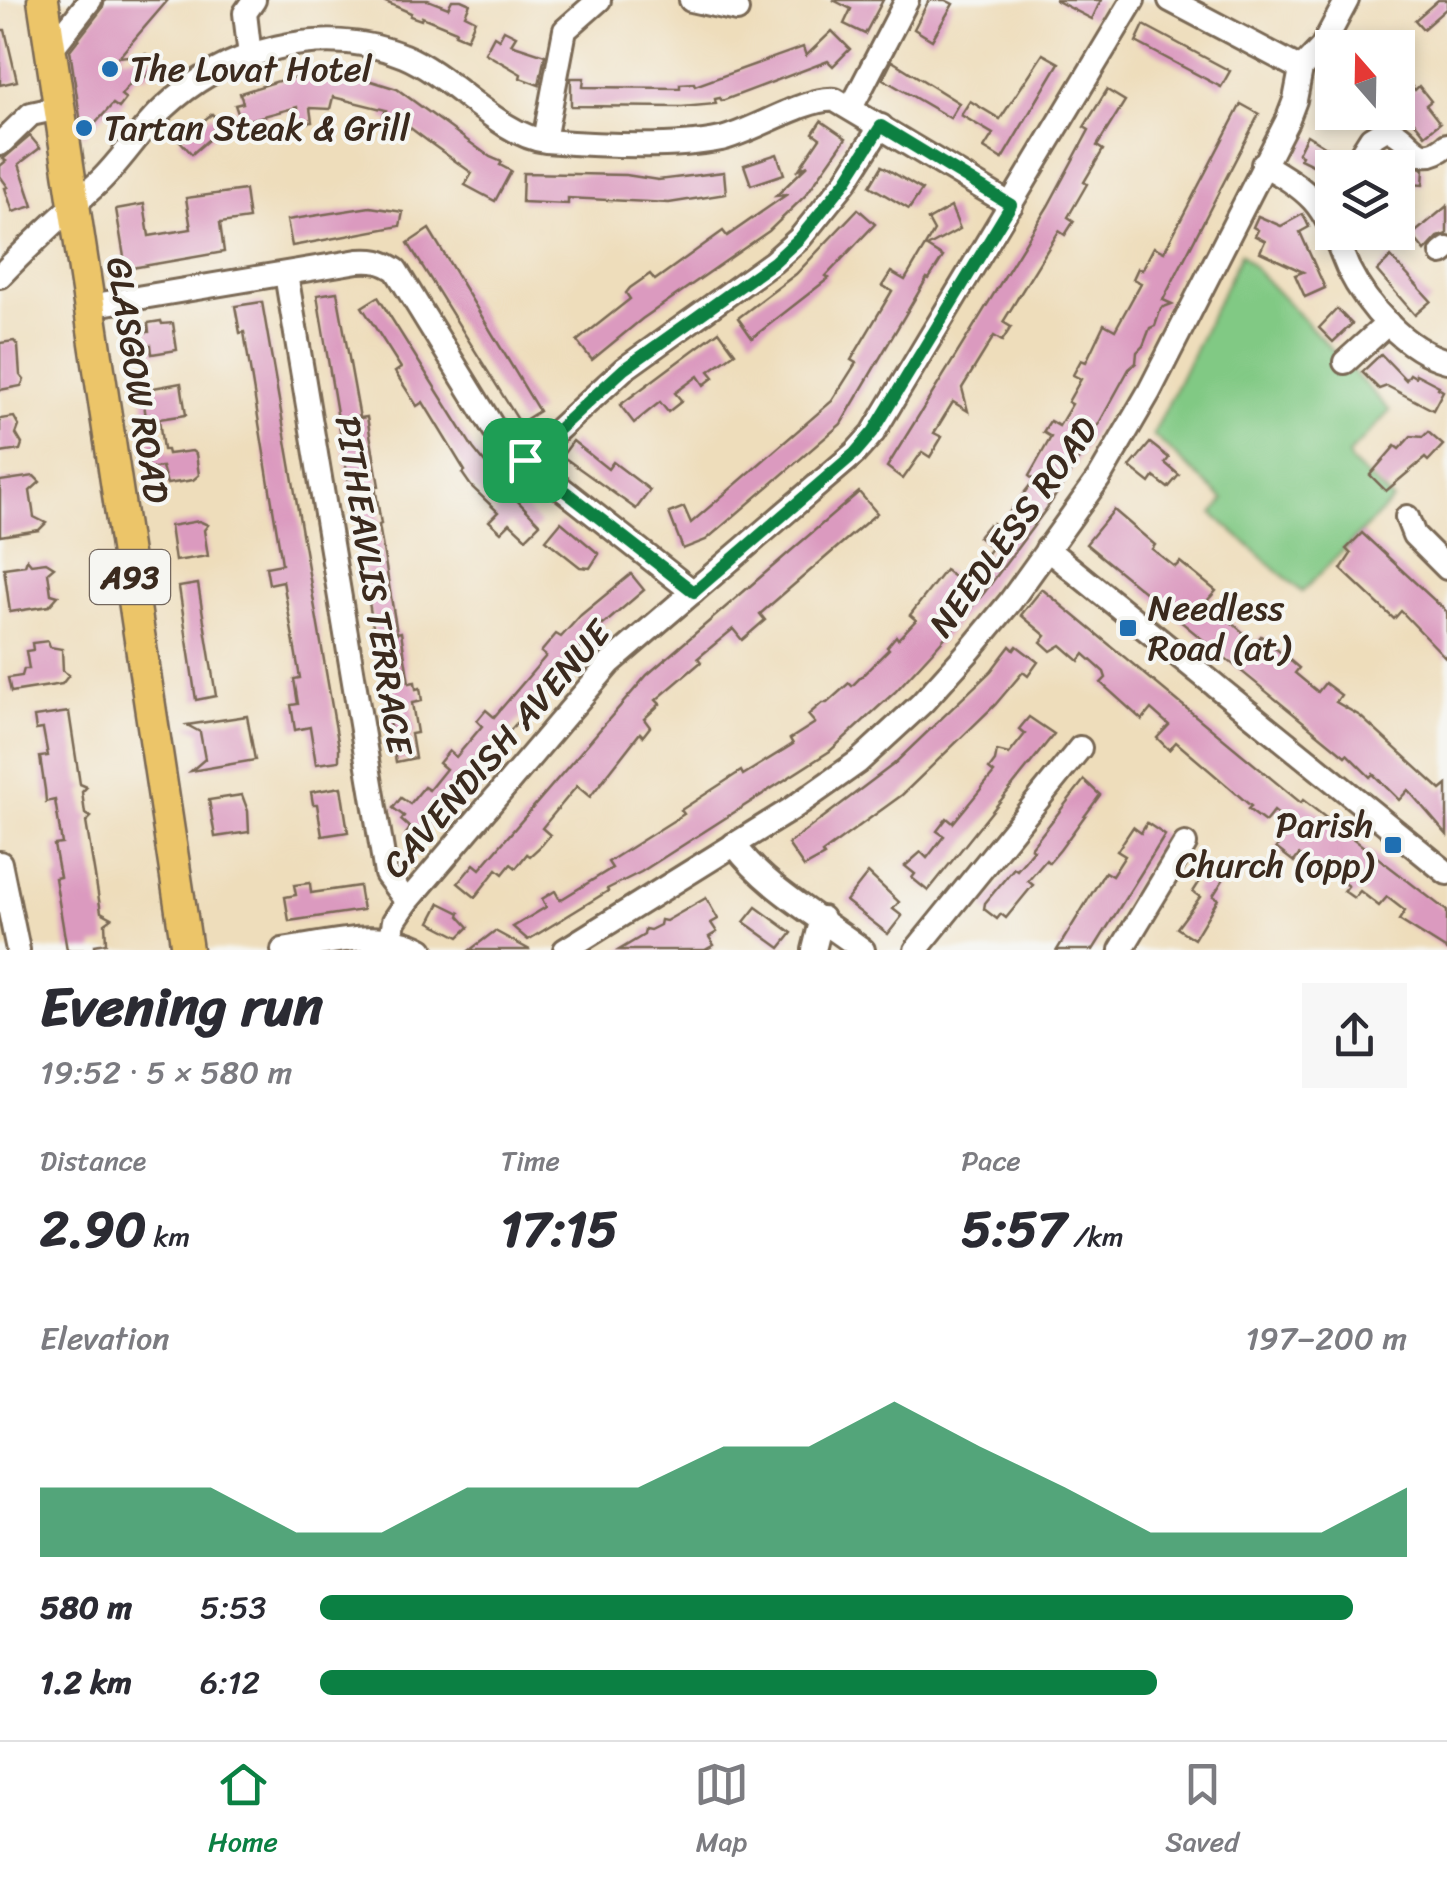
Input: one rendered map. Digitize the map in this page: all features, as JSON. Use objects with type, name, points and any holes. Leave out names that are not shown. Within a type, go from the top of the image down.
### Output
[{"type":"main road","name":"GLASGOW ROAD","points":[[42,0],[187,950]]},
{"type":"street","points":[[50,51],[90,0]]},
{"type":"street","points":[[250,56],[245,13],[254,0]]},
{"type":"street","points":[[544,140],[565,30],[599,0]]},
{"type":"street","points":[[690,0],[737,10]]},
{"type":"street","points":[[851,108],[907,0]]},
{"type":"street","name":"CAVENDISH AVENUE","points":[[391,938],[394,921],[407,902],[610,663],[855,453],[873,432],[1133,0]]},
{"type":"street","points":[[1170,0],[1301,70]]},
{"type":"street","name":"NEEDLESS ROAD","points":[[565,950],[802,803],[858,762],[914,710],[991,626],[1099,478],[1128,428],[1295,100],[1301,70],[1322,47],[1347,0]]},
{"type":"street","points":[[0,276],[117,163],[166,106],[222,68],[250,56],[274,48],[326,42],[377,47],[424,65],[516,132],[544,140],[691,143],[752,129],[825,99],[835,100],[1011,205]]},
{"type":"street","points":[[0,144],[32,114],[58,108]]},
{"type":"street","points":[[525,460],[624,369],[774,262],[800,238],[846,181],[881,126]]},
{"type":"street","points":[[1364,150],[1372,138],[1386,129],[1398,132],[1410,147],[1428,155],[1435,155],[1447,145]]},
{"type":"street","points":[[1262,164],[1315,197]]},
{"type":"street","points":[[1343,250],[1353,277],[1388,323],[1425,352],[1447,361]]},
{"type":"street","points":[[89,306],[376,260],[396,270],[494,429],[525,460],[694,592]]},
{"type":"street","name":"PITHEAVLIS TERRACE","points":[[286,274],[386,874],[407,902]]},
{"type":"street","points":[[1345,362],[1388,323]]},
{"type":"street","points":[[1407,517],[1414,535],[1447,568]]},
{"type":"street","points":[[1047,549],[1447,873]]},
{"type":"street","points":[[916,950],[1080,748]]},
{"type":"street","points":[[734,844],[746,860],[863,950]]},
{"type":"street","points":[[1121,950],[1185,844]]},
{"type":"street","points":[[0,863],[18,950]]},
{"type":"street","points":[[814,950],[822,918]]},
{"type":"street","points":[[283,950],[369,938],[391,938],[422,950]]},
{"type":"green space","points":[[1241,254],[1390,411],[1348,455],[1393,500],[1302,592],[1213,514],[1224,500],[1153,435]]},
{"type":"building","name":"The Lovat Hotel","points":[[105,0],[168,0],[119,57],[146,54],[157,62],[146,77],[138,74],[121,95],[126,99],[119,108],[113,104],[83,137],[70,50]]},
{"type":"building","points":[[381,0],[428,0],[448,8],[452,0],[461,0],[470,4],[465,15],[475,20],[467,39]]},
{"type":"building","points":[[833,0],[883,0],[865,34],[844,24],[851,9]]},
{"type":"building","points":[[929,0],[953,4],[932,40],[914,29]]},
{"type":"building","points":[[1055,0],[1101,0],[1092,19]]},
{"type":"building","points":[[1438,0],[1447,0],[1447,8],[1423,29],[1415,20]]},
{"type":"building","points":[[1144,25],[1230,71],[1221,87],[1136,42]]},
{"type":"building","points":[[0,30],[5,30],[17,81],[0,85]]},
{"type":"building","points":[[504,30],[516,36],[511,44],[545,55],[539,85],[520,78],[521,74],[485,53],[494,36],[499,39]]},
{"type":"building","points":[[832,31],[850,49],[833,66],[828,61],[722,101],[715,99],[716,104],[571,106],[571,78],[584,78],[583,87],[680,88],[680,84],[694,83],[695,86],[803,47],[806,56]]},
{"type":"building","points":[[1043,54],[1059,63],[1002,159],[984,148],[993,134],[961,115],[970,101],[1000,119]]},
{"type":"building","points":[[892,61],[959,103],[950,118],[883,79]]},
{"type":"building","points":[[352,75],[397,89],[502,162],[500,165],[511,171],[495,201],[465,185],[472,173],[401,121],[398,126],[382,118],[386,110],[333,97],[330,109],[310,108],[312,122],[299,124],[297,107],[241,122],[235,105],[243,103],[240,93],[288,78]]},
{"type":"building","points":[[1419,86],[1431,101],[1426,105],[1440,123],[1425,135],[1415,123],[1415,90]]},
{"type":"building","points":[[1107,90],[1125,101],[1097,146],[1103,150],[1068,217],[1074,221],[1065,235],[1059,231],[1003,322],[1011,327],[1002,341],[994,336],[962,388],[968,411],[953,402],[934,433],[942,437],[930,457],[922,452],[903,479],[887,467],[1048,206],[1089,130],[1084,127]]},
{"type":"building","points":[[1241,104],[1259,114],[1163,300],[1172,304],[1161,308],[1155,326],[1137,352],[1136,363],[1050,504],[984,593],[932,652],[830,751],[528,940],[513,927],[546,907],[542,899],[555,891],[560,900],[612,868],[608,862],[684,814],[681,810],[741,771],[743,775],[793,744],[790,739],[815,723],[808,715],[849,683],[852,686],[889,649],[896,636],[898,639],[916,620],[910,615],[945,570],[961,582],[967,579],[992,547],[978,537],[988,525],[998,527],[1034,480],[1029,476],[1051,437],[1043,432],[1050,421],[1059,426],[1072,404],[1068,402],[1081,379],[1073,375],[1081,360],[1086,362],[1104,324],[1115,330],[1141,283],[1133,279],[1138,268],[1142,270],[1154,247],[1164,252]]},
{"type":"building","points":[[212,114],[221,123],[212,131],[215,134],[192,154],[179,140]]},
{"type":"building","points":[[821,121],[846,138],[806,195],[769,231],[642,319],[592,360],[577,341],[630,299],[626,293],[630,288],[650,274],[655,280],[723,231],[727,236],[786,195],[776,196],[808,165],[799,169],[820,138],[813,133]]},
{"type":"building","points":[[1307,135],[1331,150],[1315,150],[1315,166],[1300,159],[1302,155],[1298,153]]},
{"type":"building","points":[[30,136],[40,148],[19,164],[33,206],[13,212],[0,166]]},
{"type":"building","points":[[777,154],[784,174],[751,185],[744,165]]},
{"type":"building","points":[[882,166],[922,190],[909,209],[870,186]]},
{"type":"building","points":[[1415,166],[1424,169],[1423,185],[1415,184]]},
{"type":"building","points":[[724,172],[726,194],[669,203],[568,198],[568,204],[522,202],[523,173],[626,175],[658,180]]},
{"type":"building","points":[[245,190],[249,219],[220,223],[224,252],[126,269],[116,209],[144,204],[149,236],[191,229],[186,198]]},
{"type":"building","points":[[1447,206],[1447,234],[1438,237],[1425,251],[1415,233]]},
{"type":"building","points":[[370,207],[403,212],[400,226],[292,246],[287,220]]},
{"type":"building","points":[[951,207],[960,229],[927,247],[943,257],[841,424],[706,540],[683,549],[669,513],[684,507],[691,523],[832,401],[892,291],[882,286],[891,272],[905,280],[934,231],[928,220]]},
{"type":"building","points":[[858,209],[875,224],[826,276],[829,278],[752,338],[738,318],[796,274]]},
{"type":"building","points":[[1303,214],[1309,227],[1300,232],[1325,288],[1305,297],[1295,275],[1303,272],[1260,252],[1265,241],[1255,236],[1258,230],[1253,227],[1258,216],[1281,226]]},
{"type":"building","points":[[429,229],[539,411],[520,423],[408,243]]},
{"type":"building","points":[[1391,257],[1431,301],[1415,315],[1377,271]]},
{"type":"building","points":[[337,292],[360,418],[367,417],[397,633],[401,632],[409,683],[415,682],[416,689],[420,688],[422,701],[412,703],[417,733],[411,734],[415,758],[396,762],[317,295]]},
{"type":"building","points":[[378,297],[473,448],[540,524],[526,538],[510,523],[501,532],[489,521],[498,512],[471,486],[423,402],[417,406],[395,372],[401,368],[362,307]]},
{"type":"building","points":[[262,302],[339,761],[316,764],[310,727],[295,730],[291,705],[298,704],[294,679],[300,678],[283,581],[269,584],[266,567],[282,564],[244,332],[240,333],[235,306]]},
{"type":"building","points":[[1337,309],[1352,324],[1333,342],[1319,328]]},
{"type":"building","points":[[148,323],[173,323],[177,350],[152,354],[151,345],[142,347],[140,333],[149,332]]},
{"type":"building","points":[[719,331],[735,353],[709,371],[714,377],[704,385],[698,376],[675,393],[682,401],[668,412],[660,402],[634,423],[620,405]]},
{"type":"building","points":[[14,341],[24,380],[21,386],[0,390],[0,343]]},
{"type":"building","points":[[1381,354],[1406,380],[1410,374],[1416,374],[1439,386],[1443,391],[1433,410],[1387,386],[1379,389],[1362,372]]},
{"type":"building","points":[[181,383],[186,415],[159,419],[163,450],[168,454],[192,451],[199,475],[193,480],[167,484],[162,467],[148,469],[146,453],[151,452],[142,390]]},
{"type":"building","points":[[14,417],[19,426],[16,434],[22,444],[20,450],[0,453],[0,419]]},
{"type":"building","points":[[1428,432],[1443,445],[1428,461],[1425,458],[1386,491],[1370,475],[1395,446],[1399,449],[1411,436],[1423,437]]},
{"type":"building","points":[[573,441],[608,469],[613,462],[650,490],[636,509],[562,456]]},
{"type":"building","points":[[1150,443],[1169,458],[1165,463],[1179,475],[1168,488],[1154,477],[1150,483],[1130,467]]},
{"type":"building","points":[[34,476],[40,482],[30,491],[34,517],[46,523],[39,530],[0,536],[0,481]]},
{"type":"building","points":[[859,492],[877,513],[760,614],[765,620],[742,640],[733,629],[698,658],[701,662],[656,700],[660,704],[644,719],[650,727],[643,736],[640,733],[590,797],[577,786],[542,828],[550,835],[542,845],[530,856],[527,854],[516,868],[511,864],[503,874],[497,869],[475,897],[458,883],[474,864],[480,869],[647,675]]},
{"type":"building","points":[[1114,510],[1155,545],[1152,549],[1175,567],[1180,562],[1216,591],[1207,601],[1255,643],[1261,636],[1299,668],[1295,673],[1318,692],[1325,683],[1341,695],[1336,702],[1360,716],[1441,790],[1447,785],[1447,835],[1408,790],[1399,800],[1373,774],[1370,777],[1347,754],[1086,544]]},
{"type":"building","points":[[199,521],[208,525],[204,530],[208,556],[175,561],[170,526]]},
{"type":"building","points":[[561,522],[599,554],[590,568],[580,567],[546,540]]},
{"type":"building","points":[[1362,533],[1447,612],[1447,659],[1401,611],[1394,619],[1341,569],[1351,554],[1346,549]]},
{"type":"building","points":[[27,559],[31,564],[46,562],[54,567],[48,572],[51,594],[58,596],[49,606],[10,612],[4,568],[25,565]]},
{"type":"building","points":[[631,574],[644,590],[601,623],[416,842],[406,834],[410,828],[401,820],[404,816],[393,808],[401,798],[410,804],[424,787],[429,790],[446,769],[439,763],[449,751],[456,757],[482,726],[477,721],[486,710],[494,717],[546,656],[541,652],[556,634],[561,637]]},
{"type":"building","points":[[198,584],[216,696],[196,700],[179,587]]},
{"type":"building","points":[[1042,589],[1301,803],[1303,800],[1447,911],[1447,950],[1399,920],[1405,911],[1387,897],[1379,906],[1360,891],[1354,898],[1344,891],[1348,886],[1299,855],[1294,862],[1276,848],[1292,826],[1274,811],[1265,822],[1176,742],[1169,750],[1157,738],[1169,725],[1151,709],[1142,720],[1101,683],[1106,678],[1104,672],[1084,654],[1079,661],[1061,645],[1051,651],[1041,642],[1046,636],[1021,615]]},
{"type":"building","points":[[48,641],[50,647],[62,649],[63,671],[69,675],[62,684],[11,692],[8,678],[22,676],[24,669],[29,669],[26,651],[33,650],[32,643]]},
{"type":"building","points":[[1010,646],[1014,650],[1017,646],[1038,662],[1028,676],[1023,672],[995,705],[902,795],[804,867],[788,844],[894,764],[991,671]]},
{"type":"building","points":[[69,712],[80,784],[87,787],[82,792],[85,814],[91,817],[86,822],[101,912],[112,918],[105,923],[106,943],[94,945],[94,950],[67,950],[55,878],[60,877],[54,845],[62,844],[55,800],[46,802],[40,757],[48,756],[43,729],[36,730],[34,717]]},
{"type":"building","points":[[247,716],[255,760],[191,771],[205,759],[200,732],[187,725]]},
{"type":"building","points":[[1029,717],[1054,734],[928,891],[905,866],[921,852],[927,858],[944,836],[937,831],[947,818],[953,823],[994,773],[989,769],[997,751],[1009,754],[1025,734],[1019,729]]},
{"type":"building","points":[[1084,780],[1100,795],[1060,850],[1028,881],[1033,885],[1006,918],[1001,914],[997,919],[984,909],[985,903],[1034,850],[1031,848]]},
{"type":"building","points":[[341,787],[348,832],[322,836],[311,792]]},
{"type":"building","points":[[242,795],[249,832],[215,837],[209,800]]},
{"type":"building","points":[[1147,823],[1165,835],[1093,950],[1057,950],[1105,872],[1112,876],[1125,856],[1117,851],[1133,827],[1141,833]]},
{"type":"building","points":[[1207,870],[1223,880],[1213,896],[1218,899],[1194,939],[1177,928],[1200,897],[1193,892]]},
{"type":"building","points":[[868,873],[899,902],[893,909],[902,916],[888,934],[846,901]]},
{"type":"building","points":[[310,883],[311,893],[359,886],[363,910],[289,921],[285,897],[296,895],[294,885]]},
{"type":"building","points":[[706,898],[718,919],[711,923],[717,932],[709,937],[714,945],[705,950],[619,950],[644,935],[645,929],[660,925],[661,920],[666,921]]},
{"type":"building","points":[[440,903],[460,913],[469,927],[459,937],[430,922]]},
{"type":"building","points":[[756,907],[792,933],[780,948],[744,922]]},
{"type":"building","points":[[495,931],[530,950],[470,950]]},
{"type":"place","name":"The Lovat Hotel","points":[[110,69]]},
{"type":"place","name":"Tartan Steak & Grill","points":[[84,128]]},
{"type":"place","name":"Needless Road (at)","points":[[1128,628]]},
{"type":"place","name":"Parish Church (opp)","points":[[1393,845]]},
{"type":"route","points":[[881,126],[1011,205],[873,432],[855,453],[694,592],[525,460],[624,369],[774,262],[800,238],[846,181],[881,126]]}]
